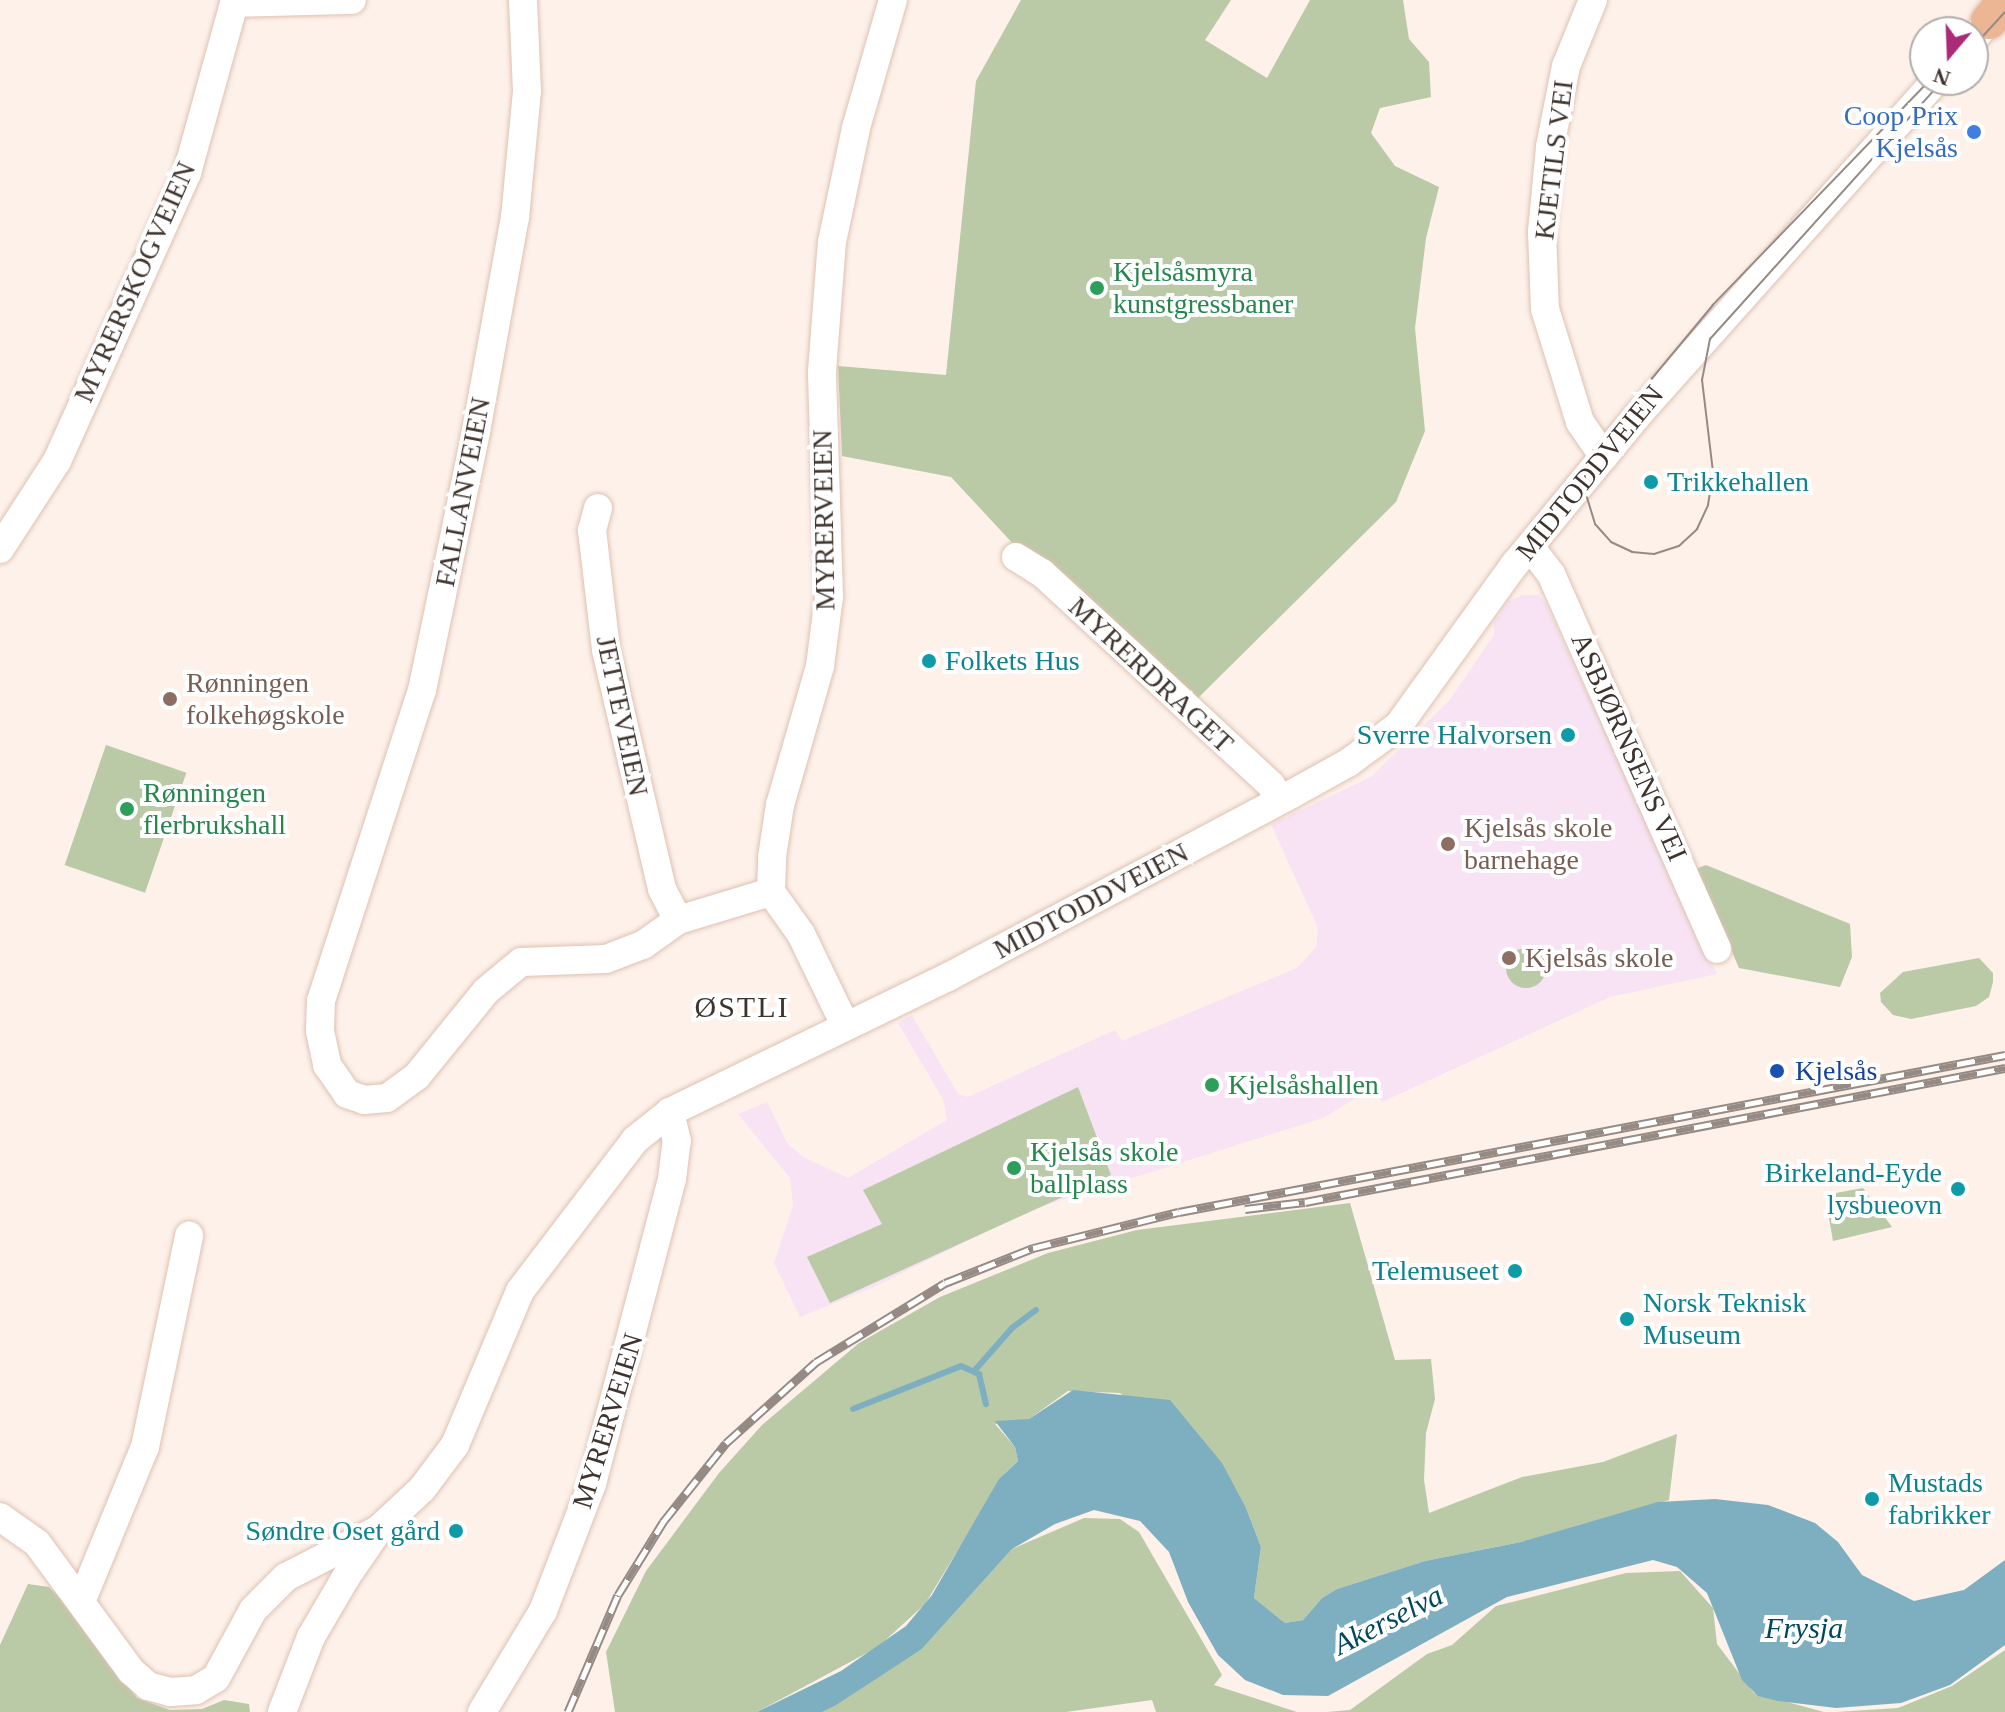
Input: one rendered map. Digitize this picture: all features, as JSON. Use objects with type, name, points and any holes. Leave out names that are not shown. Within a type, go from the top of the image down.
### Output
[{"type":"street","points":[[235,2],[352,0]]},
{"type":"street","name":"FALLANVEIEN","points":[[523,0],[527,91],[515,217],[442,604],[418,705],[329,970],[319,1017],[327,1065],[347,1094],[375,1100],[387,1098],[417,1076],[486,991],[521,962],[606,959],[643,945],[678,920],[771,892]]},
{"type":"street","name":"MYRERVEIEN","points":[[771,892],[780,805],[820,666],[829,597],[822,371],[832,242],[856,128],[893,0]]},
{"type":"street","name":"KJETILS VEI","points":[[1593,0],[1566,66],[1550,147],[1542,232],[1545,309],[1580,422],[1604,457]]},
{"type":"street","name":"MYRERSKOGVEIEN","points":[[0,549],[31,509],[57,461],[187,173],[235,2]]},
{"type":"street","name":"MIDTODDVEIEN","points":[[282,1712],[311,1637],[379,1529],[422,1489],[455,1445],[520,1291],[623,1152],[670,1112],[801,1051],[844,1023],[948,977],[1348,763],[1398,726],[1515,564],[1532,549],[1701,340],[1922,96]]},
{"type":"street","name":"JETTEVEIEN","points":[[598,508],[592,530],[606,650],[662,889],[678,920]]},
{"type":"street","name":"ASBJØRNSENS VEI","points":[[1532,549],[1551,574],[1717,949]]},
{"type":"street","name":"MYRERDRAGET","points":[[1016,557],[1042,573],[1128,652],[1271,785],[1280,800]]},
{"type":"street","points":[[771,892],[801,934],[844,1023]]},
{"type":"street","name":"MYRERVEIEN","points":[[482,1712],[543,1611],[592,1484],[672,1179],[677,1141],[670,1112]]},
{"type":"street","points":[[81,1602],[145,1447],[189,1236]]},
{"type":"street","points":[[0,1517],[37,1543],[117,1655],[148,1686],[170,1692],[196,1690],[216,1678],[253,1610],[286,1577],[379,1529]]},
{"type":"shaded area","name":"Kjelsås skole","points":[[1522,595],[1538,595],[1545,602],[1717,974],[1610,997],[1382,1102],[1374,1087],[1323,1118],[1027,1211],[874,1287],[800,1317],[774,1263],[793,1206],[790,1178],[738,1114],[767,1102],[787,1143],[803,1157],[848,1178],[947,1120],[943,1099],[898,1023],[912,1015],[958,1094],[968,1097],[1115,1030],[1122,1041],[1297,968],[1316,947],[1318,928],[1271,824],[1371,777],[1449,701],[1494,635],[1494,622],[1508,602]]},
{"type":"green space","points":[[1021,0],[1231,0],[1205,40],[1267,78],[1310,0],[1403,0],[1409,39],[1429,62],[1431,97],[1380,108],[1371,133],[1395,166],[1439,187],[1426,238],[1415,328],[1425,431],[1396,502],[1196,700],[1017,548],[951,477],[842,456],[838,366],[946,375],[976,81]]},
{"type":"green space","name":"Rønningen flerbrukshall","points":[[106,745],[186,773],[145,893],[65,865]]},
{"type":"green space","points":[[1706,865],[1850,924],[1852,957],[1840,987],[1739,968],[1696,869]]},
{"type":"green space","points":[[1526,948],[1540,954],[1546,968],[1540,982],[1526,988],[1512,982],[1506,968],[1512,954]]},
{"type":"green space","points":[[1979,958],[1993,973],[1993,982],[1989,997],[1976,1006],[1911,1019],[1893,1015],[1881,1002],[1880,993],[1903,972]]},
{"type":"green space","points":[[1078,1087],[1111,1175],[830,1303],[807,1257],[882,1224],[863,1190]]},
{"type":"green space","points":[[1863,1188],[1892,1227],[1833,1241],[1825,1195]]},
{"type":"green space","points":[[1350,1203],[1395,1360],[1431,1359],[1435,1399],[1426,1433],[1424,1480],[1429,1513],[1522,1477],[1603,1462],[1677,1434],[1669,1500],[1521,1542],[1425,1561],[1337,1589],[1322,1598],[1303,1620],[1285,1623],[1254,1598],[1261,1547],[1246,1508],[1120,1393],[1068,1391],[1029,1419],[995,1424],[1015,1447],[1018,1461],[1005,1473],[925,1604],[878,1647],[757,1712],[615,1712],[606,1652],[646,1571],[719,1473],[762,1425],[859,1343],[940,1297],[1048,1253],[1137,1230]]},
{"type":"green space","points":[[1084,1518],[1120,1519],[1139,1532],[1222,1675],[1214,1685],[1297,1712],[1156,1712],[1152,1700],[1066,1712],[822,1712],[922,1649],[1012,1549]]},
{"type":"green space","points":[[1680,1571],[1713,1608],[1717,1644],[1754,1693],[1824,1712],[1327,1712],[1350,1710],[1427,1654],[1452,1645],[1496,1606],[1626,1573]]},
{"type":"green space","points":[[28,1584],[49,1587],[69,1607],[137,1698],[170,1710],[202,1709],[224,1700],[249,1704],[250,1712],[0,1712],[0,1645]]},
{"type":"green space","points":[[2005,1650],[2005,1712],[1836,1712],[1898,1708],[1952,1686]]},
{"type":"water","name":"Frysja","points":[[1073,1390],[1170,1400],[1222,1463],[1246,1508],[1261,1547],[1254,1598],[1285,1623],[1303,1620],[1322,1598],[1337,1589],[1425,1561],[1521,1542],[1658,1502],[1715,1499],[1768,1505],[1815,1523],[1838,1542],[1862,1575],[1914,1601],[1964,1590],[2005,1560],[2005,1645],[1950,1685],[1901,1703],[1836,1708],[1778,1701],[1758,1696],[1742,1680],[1707,1593],[1677,1567],[1653,1560],[1507,1597],[1328,1696],[1283,1695],[1245,1680],[1218,1655],[1188,1602],[1169,1552],[1140,1521],[1094,1510],[1055,1524],[1012,1549],[922,1649],[836,1705],[822,1712],[757,1712],[841,1671],[906,1626],[932,1595],[999,1479],[1018,1461],[1015,1447],[995,1421],[1029,1419]]},
{"type":"waterway","points":[[975,1370],[1012,1328],[1036,1310]]},
{"type":"waterway","points":[[853,1409],[961,1366],[979,1374],[986,1404]]},
{"type":"tram line","points":[[1989,30],[2005,12]]},
{"type":"tram line","points":[[1915,96],[1713,305],[1595,447],[1585,467],[1585,491],[1595,524],[1611,542],[1632,552],[1654,554],[1679,546],[1697,529],[1708,505],[1713,472],[1702,380],[1710,339],[1929,96]]},
{"type":"railway","points":[[568,1712],[618,1595],[663,1522],[726,1443],[816,1362],[945,1283],[1033,1248],[1179,1212],[2005,1055]]},
{"type":"railway","points":[[1245,1209],[1305,1202],[2005,1068]]},
{"type":"place","name":"Coop Prix Kjelsås","points":[[1974,132]]},
{"type":"place","name":"Kjelsåsmyra kunstgressbaner","points":[[1097,288]]},
{"type":"place","name":"Trikkehallen","points":[[1651,482]]},
{"type":"place","name":"Folkets Hus","points":[[929,661]]},
{"type":"place","name":"Rønningen folkehøgskole","points":[[170,699]]},
{"type":"place","name":"Sverre Halvorsen","points":[[1568,735]]},
{"type":"place","name":"Rønningen flerbrukshall","points":[[127,809]]},
{"type":"place","name":"Kjelsås skole barnehage","points":[[1448,844]]},
{"type":"place","name":"Kjelsås skole","points":[[1509,958]]},
{"type":"place","name":"Kjelsås","points":[[1777,1071]]},
{"type":"place","name":"Kjelsåshallen","points":[[1212,1085]]},
{"type":"place","name":"Kjelsås skole ballplass","points":[[1014,1168]]},
{"type":"place","name":"Birkeland-Eyde lysbueovn","points":[[1958,1189]]},
{"type":"place","name":"Telemuseet","points":[[1515,1271]]},
{"type":"place","name":"Norsk Teknisk Museum","points":[[1627,1319]]},
{"type":"place","name":"Mustads fabrikker","points":[[1872,1499]]},
{"type":"place","name":"Søndre Oset gård","points":[[456,1531]]},
{"type":"district","name":"ØSTLI","points":[[742,1007]]},
{"type":"water label","name":"Akerselva","points":[[1388,1620]]}]
